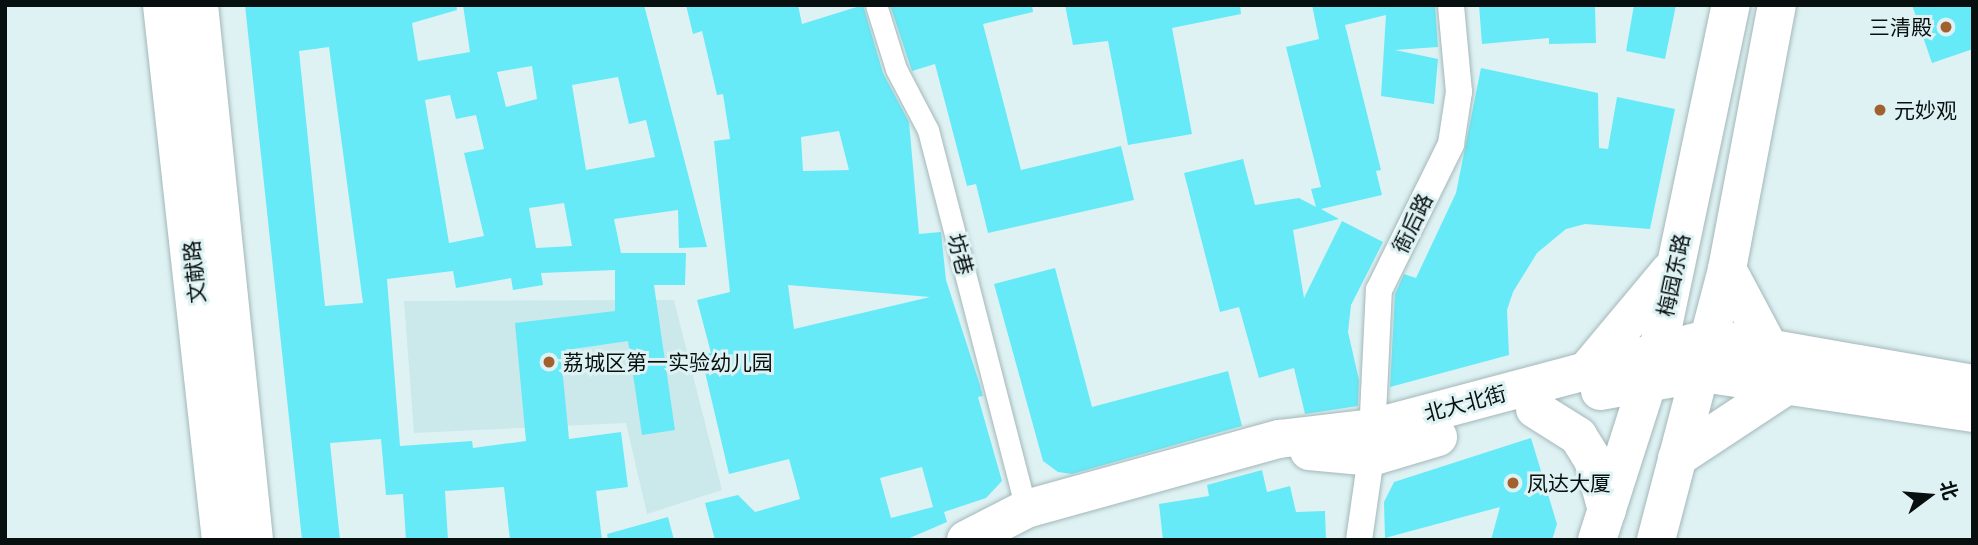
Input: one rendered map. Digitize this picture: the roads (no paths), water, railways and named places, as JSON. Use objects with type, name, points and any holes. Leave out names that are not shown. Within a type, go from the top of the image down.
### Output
[{"type":"main road","name":"文献路","points":[[162,5],[221,540]]},
{"type":"main road","name":"文献路","points":[[199,5],[254,540]]},
{"type":"main road","name":"梅园东路","points":[[1602,525],[1652,365],[1731,5]]},
{"type":"main road","points":[[1656,540],[1727,269],[1777,5]]},
{"type":"main road","points":[[1588,369],[1675,264]]},
{"type":"main road","points":[[1727,269],[1770,350]]},
{"type":"main road","name":"北大北街","points":[[966,540],[1027,509],[1279,439],[1372,442],[1588,369],[1652,365],[1706,355],[1770,350],[1973,384]]},
{"type":"main road","name":"北大北街","points":[[1706,355],[1789,384],[1973,413]]},
{"type":"main road","name":"北大北街","points":[[1002,540],[1030,525],[1276,457],[1372,442],[1535,409],[1652,365]]},
{"type":"main road","points":[[1677,458],[1789,384]]},
{"type":"main road","points":[[1535,409],[1578,436],[1593,460],[1602,525]]},
{"type":"street","name":"坊巷","points":[[876,5],[897,68],[928,130],[1027,509]]},
{"type":"street","name":"衙后路","points":[[1359,540],[1372,442],[1379,290],[1451,144],[1459,92],[1451,5]]},
{"type":"place","name":"三清殿","points":[[1946,27]]},
{"type":"place","name":"元妙观","points":[[1880,110]]},
{"type":"place","name":"荔城区第一实验幼儿园","points":[[549,362]]},
{"type":"place","name":"凤达大厦","points":[[1513,483]]}]
